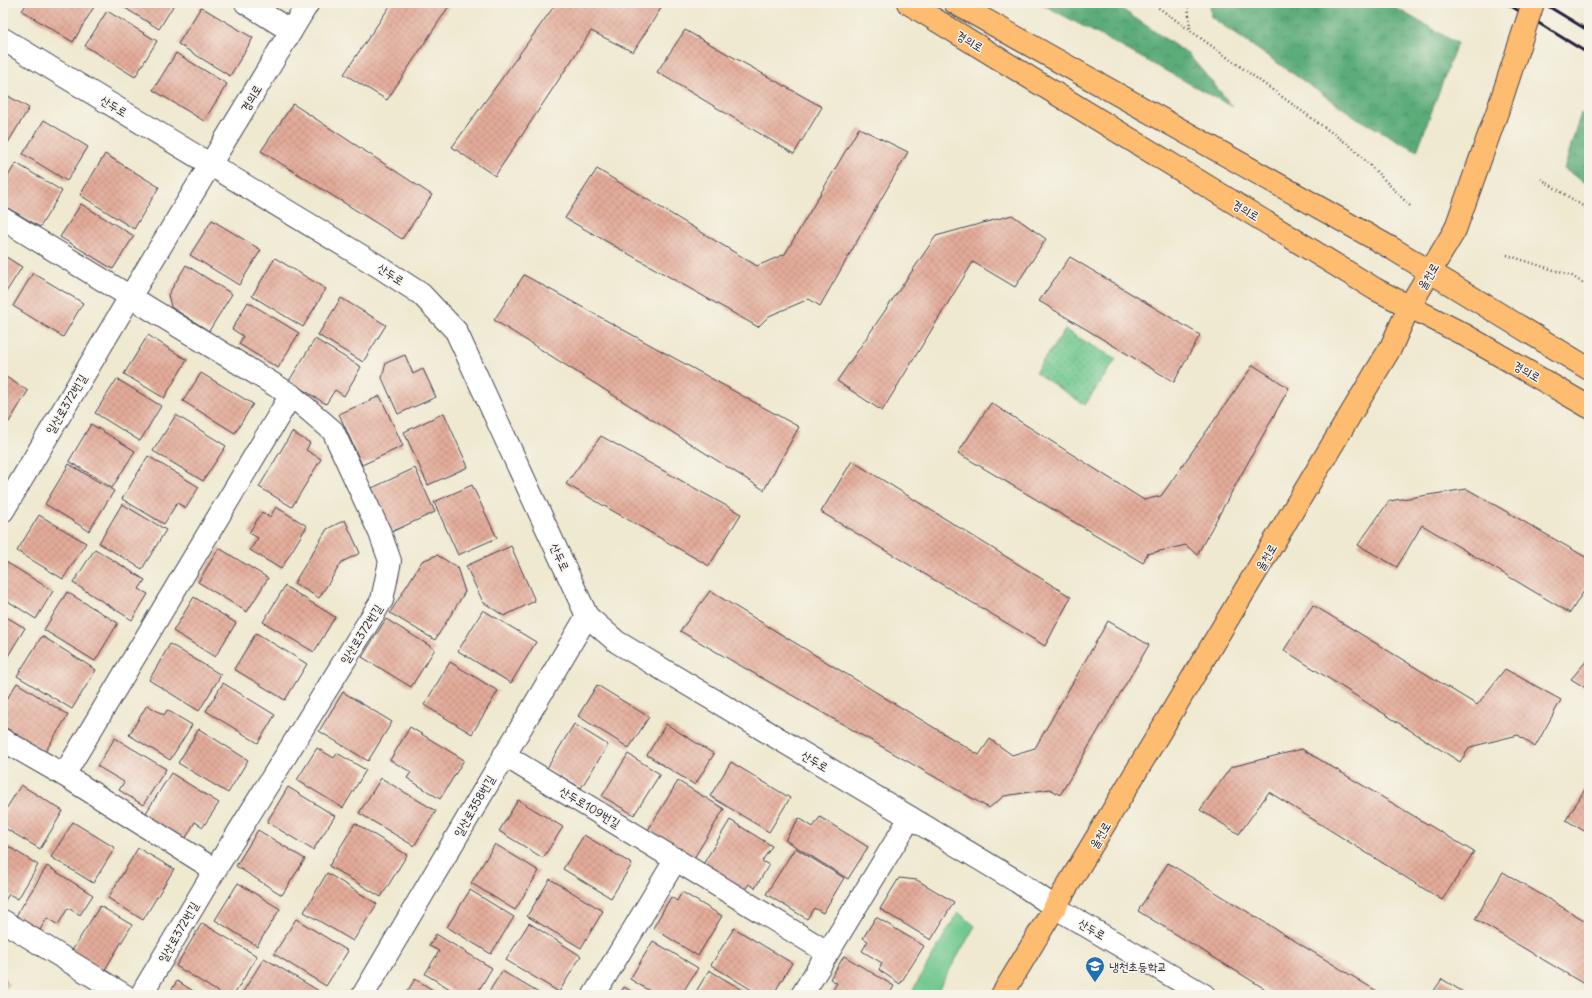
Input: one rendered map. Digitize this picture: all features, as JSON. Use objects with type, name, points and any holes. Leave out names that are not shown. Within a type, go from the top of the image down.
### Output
[{"type":"main road","name":"경의로","points":[[908,3],[1375,289],[1463,334],[1589,407]]},
{"type":"main road","points":[[955,3],[1430,272],[1589,369]]},
{"type":"main road","name":"율천로","points":[[1002,995],[1056,908],[1391,347],[1409,307],[1455,230],[1500,104],[1533,3]]},
{"type":"street","points":[[246,3],[291,31]]},
{"type":"street","name":"경의로","points":[[212,165],[308,3]]},
{"type":"street","name":"산두로","points":[[3,39],[422,294],[456,331],[587,616],[617,642],[1018,882],[1056,908],[1204,995]]},
{"type":"street","name":"일산로372번길","points":[[3,511],[130,297],[212,165]]},
{"type":"street","name":"일산로372번길","points":[[3,219],[291,395],[332,431],[380,533],[390,562],[382,600],[215,870],[141,995]]},
{"type":"street","points":[[64,776],[291,395]]},
{"type":"street","name":"일산로358번길","points":[[363,995],[587,616]]},
{"type":"street","points":[[3,740],[215,870]]},
{"type":"street","name":"산두로109번길","points":[[504,755],[827,952]]},
{"type":"street","points":[[802,995],[910,818]]},
{"type":"street","points":[[594,995],[676,859]]},
{"type":"street","points":[[3,921],[124,995]]},
{"type":"path","points":[[1152,3],[1353,148],[1411,207]]},
{"type":"path","points":[[1188,3],[1190,29]]},
{"type":"path","points":[[1540,179],[1589,210]]},
{"type":"path","points":[[1507,255],[1572,276],[1589,287]]},
{"type":"green space","points":[[1040,3],[1113,3],[1189,55],[1233,107]]},
{"type":"green space","points":[[1210,3],[1387,3],[1457,43],[1417,151],[1357,118],[1211,17]]},
{"type":"green space","points":[[1581,113],[1589,118],[1589,185],[1564,169]]},
{"type":"green space","points":[[1065,330],[1116,359],[1085,405],[1035,372]]},
{"type":"green space","points":[[958,912],[975,926],[935,995],[910,995]]},
{"type":"building","points":[[27,3],[91,3],[95,5],[73,42],[22,11]]},
{"type":"building","points":[[117,3],[175,3],[159,29]]},
{"type":"building","points":[[392,3],[451,3],[387,100],[344,74]]},
{"type":"building","points":[[564,3],[659,3],[663,5],[633,52],[591,31],[495,176],[452,147],[555,5]]},
{"type":"building","points":[[201,7],[253,38],[230,76],[178,44]]},
{"type":"building","points":[[107,11],[157,41],[135,77],[85,46]]},
{"type":"building","points":[[685,30],[822,107],[794,154],[657,72]]},
{"type":"building","points":[[176,53],[227,84],[204,121],[153,90]]},
{"type":"building","points":[[3,93],[29,108],[6,146],[3,145]]},
{"type":"building","points":[[293,104],[432,195],[402,239],[261,151]]},
{"type":"building","points":[[44,120],[88,147],[67,181],[23,154]]},
{"type":"building","points":[[859,128],[908,152],[820,306],[809,299],[769,316],[758,327],[565,218],[597,169],[757,266],[785,254]]},
{"type":"building","points":[[105,154],[159,187],[134,229],[80,195]]},
{"type":"building","points":[[16,163],[62,191],[40,227],[3,205],[3,184]]},
{"type":"building","points":[[81,204],[134,236],[113,269],[60,237]]},
{"type":"building","points":[[1012,215],[1046,239],[1015,287],[973,262],[882,411],[837,381],[936,236]]},
{"type":"building","points":[[212,220],[261,250],[239,285],[190,255]]},
{"type":"building","points":[[3,255],[22,267],[3,297]]},
{"type":"building","points":[[1070,257],[1200,335],[1174,382],[1039,301]]},
{"type":"building","points":[[275,258],[326,289],[303,327],[252,296]]},
{"type":"building","points":[[186,265],[232,294],[209,331],[171,307],[168,295]]},
{"type":"building","points":[[33,273],[83,303],[63,337],[13,306]]},
{"type":"building","points":[[524,275],[799,427],[764,490],[494,320]]},
{"type":"building","points":[[341,298],[386,325],[363,362],[318,335]]},
{"type":"building","points":[[248,302],[299,333],[278,368],[239,344],[243,336],[232,329]]},
{"type":"building","points":[[148,335],[187,360],[164,398],[124,374]]},
{"type":"building","points":[[315,339],[361,367],[344,396],[335,390],[326,404],[289,381]]},
{"type":"building","points":[[405,355],[413,374],[423,369],[436,397],[398,414],[382,378],[386,363]]},
{"type":"building","points":[[1253,365],[1289,388],[1197,555],[1186,545],[1147,554],[1143,563],[958,453],[991,403],[1144,500],[1161,496]]},
{"type":"building","points":[[201,373],[253,404],[235,433],[183,401]]},
{"type":"building","points":[[3,375],[28,391],[9,422],[3,418]]},
{"type":"building","points":[[117,379],[161,406],[140,441],[95,413]]},
{"type":"building","points":[[380,396],[403,446],[362,465],[339,414]]},
{"type":"building","points":[[444,413],[468,467],[428,485],[404,432]]},
{"type":"building","points":[[176,415],[226,446],[203,481],[153,451]]},
{"type":"building","points":[[91,424],[135,451],[112,488],[69,461]]},
{"type":"building","points":[[292,432],[310,443],[306,450],[321,459],[292,507],[259,487]]},
{"type":"building","points":[[601,436],[741,514],[709,566],[566,484]]},
{"type":"building","points":[[148,456],[199,487],[186,508],[177,503],[164,524],[122,499]]},
{"type":"building","points":[[852,461],[1071,597],[1045,646],[821,512]]},
{"type":"building","points":[[69,464],[114,491],[89,531],[45,504]]},
{"type":"building","points":[[415,468],[435,512],[389,533],[370,489]]},
{"type":"building","points":[[472,485],[497,538],[458,555],[434,502]]},
{"type":"building","points":[[1467,489],[1589,559],[1589,583],[1570,613],[1422,525],[1397,567],[1358,545],[1389,501]]},
{"type":"building","points":[[122,504],[166,530],[142,569],[99,543]]},
{"type":"building","points":[[276,507],[307,526],[281,569],[250,550],[258,538],[249,533],[262,512],[270,517]]},
{"type":"building","points":[[39,515],[86,543],[63,579],[17,551]]},
{"type":"building","points":[[345,520],[360,553],[342,562],[319,598],[294,583],[327,529]]},
{"type":"building","points":[[511,546],[535,601],[504,616],[483,602],[466,566]]},
{"type":"building","points":[[219,548],[268,578],[247,612],[198,582]]},
{"type":"building","points":[[95,549],[145,580],[139,589],[148,594],[132,620],[73,583]]},
{"type":"building","points":[[437,555],[457,567],[465,592],[435,640],[390,613],[422,561]]},
{"type":"building","points":[[6,562],[53,591],[36,619],[3,598],[3,567]]},
{"type":"building","points":[[285,586],[335,617],[314,652],[263,622]]},
{"type":"building","points":[[710,591],[979,755],[990,739],[1012,755],[1035,748],[1108,621],[1149,645],[1060,795],[1050,789],[1004,796],[989,808],[680,631]]},
{"type":"building","points":[[67,592],[118,623],[95,661],[44,630]]},
{"type":"building","points":[[194,597],[236,623],[215,657],[173,631]]},
{"type":"building","points":[[1313,605],[1477,705],[1505,669],[1561,700],[1535,747],[1518,735],[1470,747],[1460,762],[1284,650]]},
{"type":"building","points":[[483,610],[536,642],[511,683],[458,651]]},
{"type":"building","points":[[3,615],[25,628],[3,664]]},
{"type":"building","points":[[386,619],[435,649],[411,687],[362,657]]},
{"type":"building","points":[[256,633],[307,664],[285,700],[234,669]]},
{"type":"building","points":[[42,636],[96,670],[72,709],[17,676]]},
{"type":"building","points":[[170,644],[221,675],[199,711],[149,680]]},
{"type":"building","points":[[1589,658],[1589,690],[1571,679]]},
{"type":"building","points":[[450,662],[498,691],[472,734],[424,705]]},
{"type":"building","points":[[17,683],[68,715],[45,752],[3,726],[3,705]]},
{"type":"building","points":[[223,683],[275,715],[258,743],[206,711]]},
{"type":"building","points":[[597,685],[649,717],[629,748],[578,716]]},
{"type":"building","points":[[343,692],[392,722],[368,761],[319,731]]},
{"type":"building","points":[[147,705],[164,715],[167,710],[192,725],[170,760],[129,735]]},
{"type":"building","points":[[574,724],[608,745],[581,788],[547,768]]},
{"type":"building","points":[[666,724],[714,754],[695,785],[647,755]]},
{"type":"building","points":[[410,727],[464,760],[440,799],[407,778],[411,772],[390,760]]},
{"type":"building","points":[[199,729],[248,760],[228,793],[178,763]]},
{"type":"building","points":[[115,738],[166,769],[143,805],[119,790],[124,782],[97,766]]},
{"type":"building","points":[[317,748],[334,758],[337,753],[366,770],[343,808],[297,780]]},
{"type":"building","points":[[1302,749],[1474,852],[1442,900],[1269,792],[1239,834],[1200,810],[1231,767]]},
{"type":"building","points":[[628,754],[660,774],[634,815],[602,796]]},
{"type":"building","points":[[731,762],[790,798],[769,832],[710,796]]},
{"type":"building","points":[[171,773],[219,803],[203,827],[195,822],[184,841],[144,816]]},
{"type":"building","points":[[381,778],[436,811],[414,846],[359,813]]},
{"type":"building","points":[[678,781],[724,809],[694,858],[648,830]]},
{"type":"building","points":[[1589,783],[1589,834],[1566,820]]},
{"type":"building","points":[[21,785],[63,811],[40,849],[3,827],[3,814]]},
{"type":"building","points":[[288,787],[335,816],[313,850],[267,822]]},
{"type":"building","points":[[518,800],[563,827],[543,858],[499,831]]},
{"type":"building","points":[[820,817],[868,847],[848,879],[785,840],[799,818],[813,827]]},
{"type":"building","points":[[730,820],[772,846],[762,861],[769,865],[755,888],[749,884],[744,891],[702,866]]},
{"type":"building","points":[[73,822],[115,848],[93,883],[51,857]]},
{"type":"building","points":[[355,823],[407,855],[381,897],[329,866]]},
{"type":"building","points":[[258,830],[305,859],[282,895],[236,866]]},
{"type":"building","points":[[584,835],[632,864],[611,898],[563,869]]},
{"type":"building","points":[[3,843],[38,865],[18,899],[9,894],[3,904]]},
{"type":"building","points":[[495,844],[539,871],[515,910],[471,883]]},
{"type":"building","points":[[138,848],[174,869],[143,920],[108,898]]},
{"type":"building","points":[[795,848],[844,878],[823,913],[814,908],[807,919],[766,894]]},
{"type":"building","points":[[1168,863],[1383,995],[1275,995],[1138,911]]},
{"type":"building","points":[[47,866],[93,895],[80,915],[68,908],[58,925],[47,918],[40,930],[16,916]]},
{"type":"building","points":[[1503,872],[1589,923],[1589,987],[1475,919]]},
{"type":"building","points":[[327,873],[377,904],[353,941],[304,912]]},
{"type":"building","points":[[899,878],[917,880],[954,902],[931,940],[880,909]]},
{"type":"building","points":[[550,879],[603,911],[581,948],[527,916]]},
{"type":"building","points":[[238,883],[280,909],[257,946],[215,920]]},
{"type":"building","points":[[470,890],[514,917],[491,954],[447,927]]},
{"type":"building","points":[[682,892],[722,916],[698,956],[653,928],[671,897],[677,901]]},
{"type":"building","points":[[100,906],[132,925],[104,971],[71,952]]},
{"type":"building","points":[[876,917],[924,946],[900,984],[879,970],[882,963],[862,951],[868,941],[863,938]]},
{"type":"building","points":[[296,919],[348,951],[326,986],[274,954]]},
{"type":"building","points":[[202,923],[257,956],[234,995],[223,995],[176,966]]},
{"type":"building","points":[[529,923],[581,956],[559,992],[506,960]]},
{"type":"building","points":[[734,928],[792,963],[773,995],[760,995],[711,965]]},
{"type":"building","points":[[436,934],[492,968],[476,995],[460,995],[425,974],[439,951],[429,946]]},
{"type":"building","points":[[653,941],[698,968],[681,995],[656,995],[630,979]]},
{"type":"building","points":[[844,956],[894,986],[889,995],[830,995],[837,983],[830,979]]},
{"type":"building","points":[[264,958],[319,991],[317,995],[241,995]]},
{"type":"building","points":[[709,970],[751,995],[694,995]]},
{"type":"building","points":[[502,971],[542,995],[487,995]]},
{"type":"building","points":[[415,979],[441,995],[405,995]]},
{"type":"building","points":[[1442,979],[1468,995],[1431,995]]},
{"type":"building","points":[[3,980],[9,983],[3,993]]},
{"type":"building","points":[[177,981],[200,995],[168,995]]},
{"type":"building","points":[[624,987],[638,995],[619,995]]},
{"type":"railway","points":[[1506,3],[1589,54]]},
{"type":"railway","points":[[1543,3],[1589,31]]},
{"type":"place","name":"냉천초등학교","points":[[1095,983]]}]
